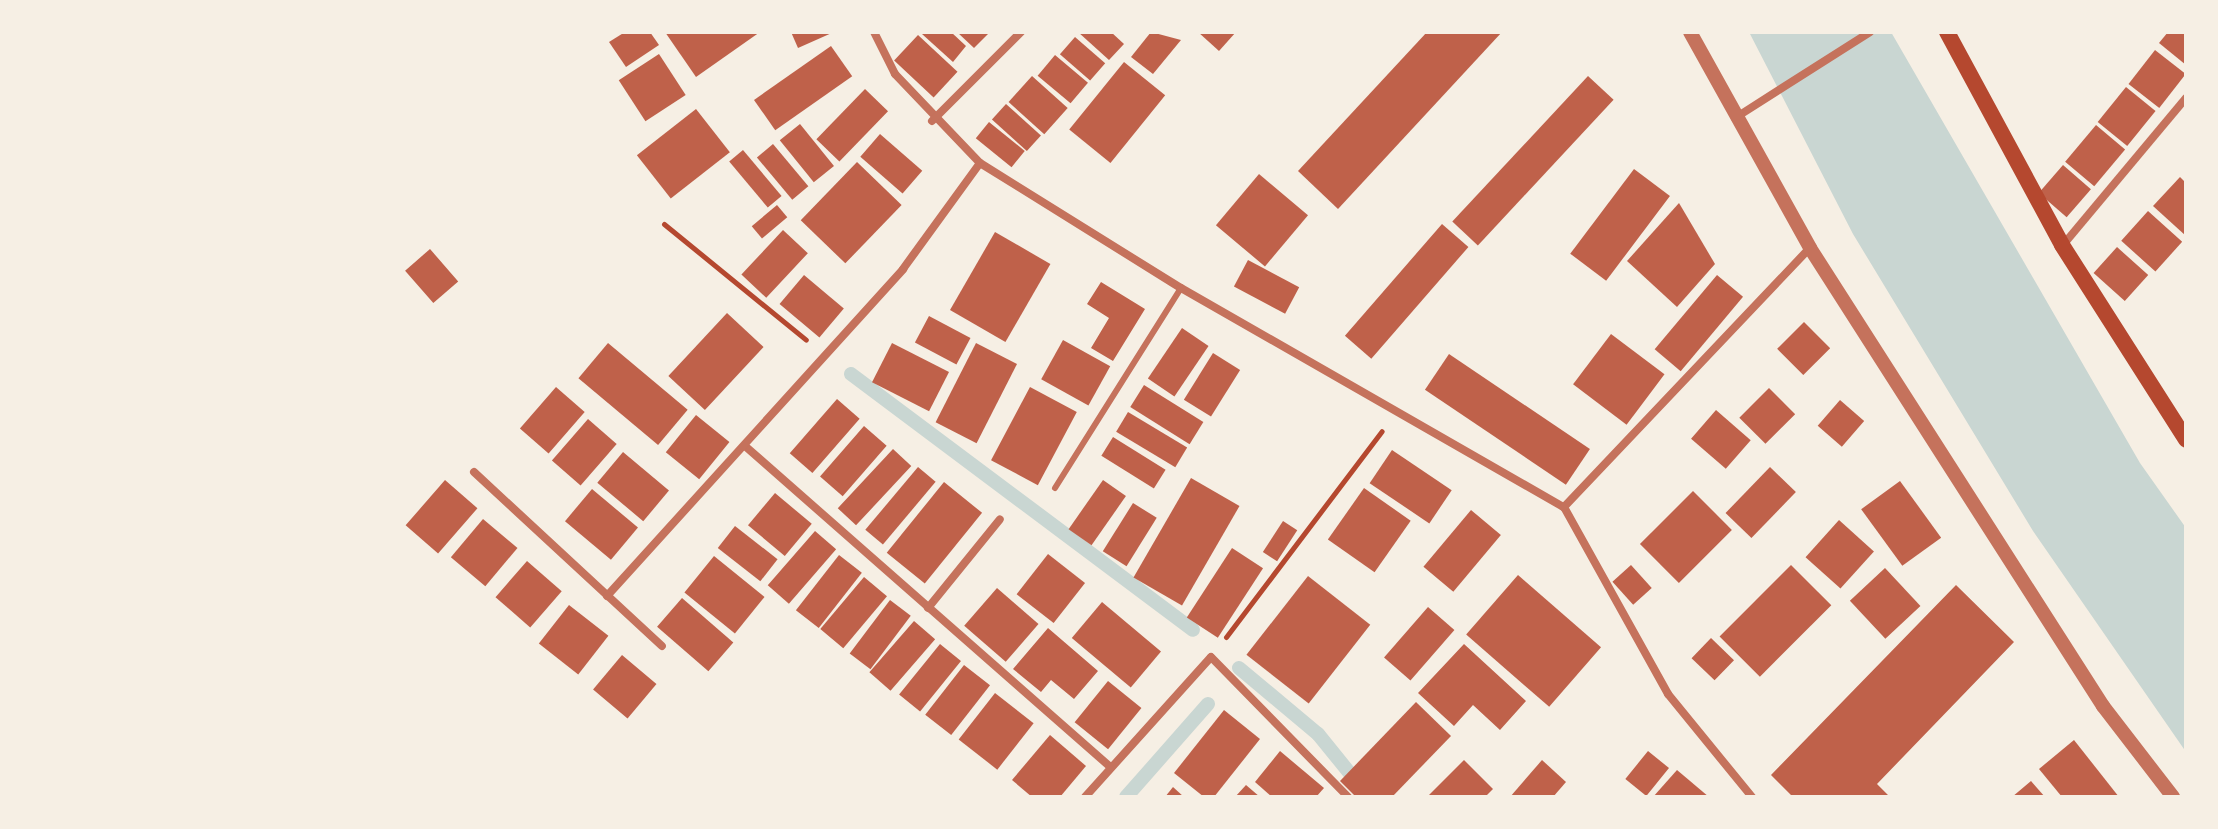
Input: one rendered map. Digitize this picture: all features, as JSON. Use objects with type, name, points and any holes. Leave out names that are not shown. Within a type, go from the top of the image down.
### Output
[{"type":"main road","points":[[1947,32],[2062,245],[2186,440]]},
{"type":"street","points":[[874,32],[895,74],[932,121],[980,163],[1181,288],[1564,507],[1668,694],[1752,797]]},
{"type":"street","points":[[932,121],[1021,32]]},
{"type":"street","points":[[1690,32],[1734,119],[1810,248],[2103,706],[2173,797]]},
{"type":"street","points":[[1734,119],[1870,32]]},
{"type":"street","points":[[2062,245],[2186,98]]},
{"type":"street","points":[[607,596],[745,446],[821,353],[903,269],[980,163]]},
{"type":"street","points":[[1564,507],[1810,248]]},
{"type":"street","points":[[745,446],[1110,767]]},
{"type":"street","points":[[474,472],[662,646]]},
{"type":"street","points":[[928,608],[1000,519]]},
{"type":"street","points":[[1085,797],[1211,657],[1348,797]]},
{"type":"lane","points":[[1055,488],[1181,288]]},
{"type":"path","points":[[664,224],[821,353]]},
{"type":"path","points":[[1211,657],[1397,412]]},
{"type":"shaded area","points":[[1749,32],[1891,32],[2140,463],[2186,528],[2186,752],[2033,531],[1853,234]]},
{"type":"building","points":[[625,32],[650,32],[659,45],[626,67],[609,42]]},
{"type":"building","points":[[665,32],[760,32],[696,77]]},
{"type":"building","points":[[791,32],[834,32],[798,48]]},
{"type":"building","points":[[951,32],[966,46],[953,62],[922,34]]},
{"type":"building","points":[[957,32],[990,32],[974,48]]},
{"type":"building","points":[[1078,32],[1111,32],[1124,44],[1109,60]]},
{"type":"building","points":[[1151,32],[1181,40],[1153,74],[1131,57]]},
{"type":"building","points":[[1198,32],[1236,32],[1219,51]]},
{"type":"building","points":[[1427,32],[1502,32],[1338,209],[1298,171]]},
{"type":"building","points":[[2168,32],[2186,32],[2186,65],[2159,43]]},
{"type":"building","points":[[918,35],[957,72],[934,97],[894,61]]},
{"type":"building","points":[[1075,37],[1105,63],[1090,81],[1060,54]]},
{"type":"building","points":[[831,46],[852,76],[775,130],[754,100]]},
{"type":"building","points":[[2155,50],[2186,74],[2159,108],[2129,84]]},
{"type":"building","points":[[659,54],[686,95],[645,121],[619,80]]},
{"type":"building","points":[[1055,55],[1088,83],[1071,103],[1038,76]]},
{"type":"building","points":[[1124,62],[1165,95],[1110,163],[1069,130]]},
{"type":"building","points":[[1032,76],[1068,108],[1044,134],[1009,102]]},
{"type":"building","points":[[1588,76],[1614,100],[1478,245],[1452,222]]},
{"type":"building","points":[[2126,87],[2156,111],[2127,146],[2098,122]]},
{"type":"building","points":[[865,89],[888,111],[839,162],[816,139]]},
{"type":"building","points":[[1006,104],[1041,135],[1027,151],[992,120]]},
{"type":"building","points":[[696,109],[730,152],[671,199],[637,155]]},
{"type":"building","points":[[989,122],[1025,151],[1012,167],[976,138]]},
{"type":"building","points":[[800,124],[834,166],[814,182],[780,140]]},
{"type":"building","points":[[2096,125],[2125,149],[2094,186],[2065,162]]},
{"type":"building","points":[[880,134],[922,171],[903,193],[860,157]]},
{"type":"building","points":[[773,144],[808,186],[792,200],[757,157]]},
{"type":"building","points":[[743,150],[782,196],[768,208],[729,162]]},
{"type":"building","points":[[857,162],[902,205],[845,263],[801,220]]},
{"type":"building","points":[[2063,165],[2091,189],[2067,217],[2039,193]]},
{"type":"building","points":[[1634,169],[1670,196],[1606,281],[1570,254]]},
{"type":"building","points":[[1259,174],[1308,215],[1265,266],[1216,225]]},
{"type":"building","points":[[2180,177],[2186,183],[2186,236],[2153,206]]},
{"type":"building","points":[[1679,203],[1715,264],[1677,307],[1627,261]]},
{"type":"building","points":[[777,205],[787,217],[762,238],[752,226]]},
{"type":"building","points":[[2148,211],[2182,242],[2155,272],[2121,241]]},
{"type":"building","points":[[1442,224],[1468,247],[1371,359],[1345,336]]},
{"type":"building","points":[[783,230],[808,253],[766,298],[741,275]]},
{"type":"building","points":[[995,232],[1050,264],[1005,342],[950,310]]},
{"type":"building","points":[[2117,247],[2148,275],[2125,301],[2094,273]]},
{"type":"building","points":[[430,249],[458,281],[433,303],[405,271]]},
{"type":"building","points":[[1248,260],[1299,287],[1285,314],[1234,286]]},
{"type":"building","points":[[804,275],[844,308],[819,338],[780,304]]},
{"type":"building","points":[[1717,275],[1743,297],[1681,371],[1655,349]]},
{"type":"building","points":[[1101,282],[1145,309],[1113,361],[1091,348],[1109,318],[1087,304]]},
{"type":"building","points":[[727,313],[764,347],[705,410],[668,376]]},
{"type":"building","points":[[929,316],[970,338],[956,365],[915,342]]},
{"type":"building","points":[[1804,322],[1830,348],[1803,375],[1777,349]]},
{"type":"building","points":[[1182,328],[1209,346],[1174,396],[1148,379]]},
{"type":"building","points":[[1611,334],[1665,374],[1627,425],[1573,384]]},
{"type":"building","points":[[1063,340],[1110,366],[1088,406],[1041,379]]},
{"type":"building","points":[[608,343],[688,410],[658,445],[578,378]]},
{"type":"building","points":[[892,343],[949,372],[929,411],[872,382]]},
{"type":"building","points":[[976,343],[1017,364],[977,443],[936,422]]},
{"type":"building","points":[[1213,353],[1240,370],[1211,417],[1184,400]]},
{"type":"building","points":[[1449,354],[1590,449],[1566,485],[1425,390]]},
{"type":"building","points":[[1144,385],[1203,422],[1190,444],[1130,407]]},
{"type":"building","points":[[556,387],[585,412],[549,453],[520,429]]},
{"type":"building","points":[[1030,387],[1077,412],[1038,485],[991,460]]},
{"type":"building","points":[[1769,388],[1795,414],[1765,444],[1739,418]]},
{"type":"building","points":[[837,399],[860,419],[812,473],[790,453]]},
{"type":"building","points":[[1840,400],[1864,421],[1842,447],[1818,426]]},
{"type":"building","points":[[1716,410],[1751,440],[1726,469],[1691,439]]},
{"type":"building","points":[[1128,412],[1187,448],[1175,467],[1116,432]]},
{"type":"building","points":[[696,415],[729,442],[699,479],[666,452]]},
{"type":"building","points":[[588,419],[617,444],[581,485],[552,461]]},
{"type":"building","points":[[864,426],[887,446],[843,496],[820,477]]},
{"type":"building","points":[[1113,437],[1166,470],[1154,489],[1101,456]]},
{"type":"building","points":[[893,449],[911,466],[856,525],[838,508]]},
{"type":"building","points":[[1392,450],[1452,490],[1429,523],[1370,483]]},
{"type":"building","points":[[623,452],[669,491],[643,521],[597,483]]},
{"type":"building","points":[[918,467],[936,482],[883,545],[865,530]]},
{"type":"building","points":[[1770,467],[1796,492],[1751,538],[1726,513]]},
{"type":"building","points":[[1191,478],[1239,506],[1182,606],[1134,578]]},
{"type":"building","points":[[445,480],[477,508],[438,553],[406,525]]},
{"type":"building","points":[[1103,480],[1126,496],[1092,545],[1069,529]]},
{"type":"building","points":[[1900,481],[1941,538],[1902,566],[1861,509]]},
{"type":"building","points":[[944,482],[982,513],[925,584],[887,553]]},
{"type":"building","points":[[1364,488],[1411,521],[1375,572],[1328,540]]},
{"type":"building","points":[[592,489],[638,528],[611,560],[565,521]]},
{"type":"building","points":[[1693,491],[1732,530],[1679,583],[1640,544]]},
{"type":"building","points":[[775,493],[812,524],[785,556],[748,525]]},
{"type":"building","points":[[1133,503],[1157,518],[1127,566],[1103,551]]},
{"type":"building","points":[[1471,510],[1501,535],[1453,592],[1423,567]]},
{"type":"building","points":[[483,519],[517,548],[485,586],[451,557]]},
{"type":"building","points":[[1839,520],[1874,551],[1840,589],[1806,557]]},
{"type":"building","points":[[1283,521],[1297,530],[1277,561],[1263,552]]},
{"type":"building","points":[[735,526],[778,559],[760,581],[718,548]]},
{"type":"building","points":[[815,531],[836,549],[789,604],[768,585]]},
{"type":"building","points":[[1232,548],[1263,568],[1218,638],[1187,618]]},
{"type":"building","points":[[1048,554],[1085,583],[1054,623],[1017,594]]},
{"type":"building","points":[[839,555],[862,573],[819,628],[796,610]]},
{"type":"building","points":[[714,556],[765,597],[735,633],[684,593]]},
{"type":"building","points":[[527,561],[562,591],[530,627],[496,597]]},
{"type":"building","points":[[1631,565],[1652,588],[1633,605],[1612,582]]},
{"type":"building","points":[[1791,565],[1831,605],[1760,677],[1720,636]]},
{"type":"building","points":[[1885,568],[1920,606],[1885,639],[1850,601]]},
{"type":"building","points":[[1518,575],[1601,647],[1549,707],[1466,635]]},
{"type":"building","points":[[1308,576],[1370,625],[1309,703],[1246,655]]},
{"type":"building","points":[[864,577],[887,596],[843,648],[820,629]]},
{"type":"building","points":[[1956,585],[2014,642],[1877,784],[1890,797],[1793,797],[1771,775]]},
{"type":"building","points":[[997,588],[1039,624],[1006,662],[964,626]]},
{"type":"building","points":[[682,598],[733,643],[708,671],[657,627]]},
{"type":"building","points":[[890,600],[911,616],[870,669],[850,654]]},
{"type":"building","points":[[1102,602],[1161,651],[1131,687],[1072,638]]},
{"type":"building","points":[[569,605],[608,636],[578,674],[539,644]]},
{"type":"building","points":[[1428,607],[1454,630],[1410,681],[1384,658]]},
{"type":"building","points":[[914,621],[935,639],[891,691],[869,672]]},
{"type":"building","points":[[1048,628],[1098,671],[1074,699],[1051,680],[1041,692],[1013,669]]},
{"type":"building","points":[[1711,638],[1734,660],[1715,680],[1692,658]]},
{"type":"building","points":[[940,644],[961,661],[920,712],[899,695]]},
{"type":"building","points":[[1464,644],[1526,701],[1500,730],[1473,705],[1454,726],[1418,693]]},
{"type":"building","points":[[622,655],[656,684],[628,718],[593,689]]},
{"type":"building","points":[[964,665],[990,685],[951,735],[925,715]]},
{"type":"building","points":[[1108,681],[1141,708],[1108,749],[1075,722]]},
{"type":"building","points":[[995,693],[1034,723],[997,770],[959,739]]},
{"type":"building","points":[[1416,702],[1451,736],[1392,797],[1356,797],[1340,781]]},
{"type":"building","points":[[1224,710],[1260,739],[1214,797],[1204,797],[1174,773]]},
{"type":"building","points":[[1050,735],[1086,766],[1060,797],[1032,797],[1012,780]]},
{"type":"building","points":[[2074,740],[2119,797],[2062,797],[2039,769]]},
{"type":"building","points":[[1280,751],[1324,788],[1316,797],[1272,797],[1255,782]]},
{"type":"building","points":[[1648,751],[1669,768],[1646,796],[1625,779]]},
{"type":"building","points":[[1464,760],[1493,789],[1485,797],[1427,797]]},
{"type":"building","points":[[1542,760],[1566,782],[1553,797],[1510,797]]},
{"type":"building","points":[[1677,770],[1709,797],[1653,797]]},
{"type":"building","points":[[2031,781],[2045,797],[2012,797]]},
{"type":"building","points":[[1246,785],[1260,797],[1235,797]]},
{"type":"building","points":[[1173,787],[1184,797],[1165,797]]},
{"type":"waterway","points":[[851,374],[1193,630]]},
{"type":"waterway","points":[[1239,668],[1318,734],[1369,797]]},
{"type":"waterway","points":[[1126,797],[1208,704]]}]
